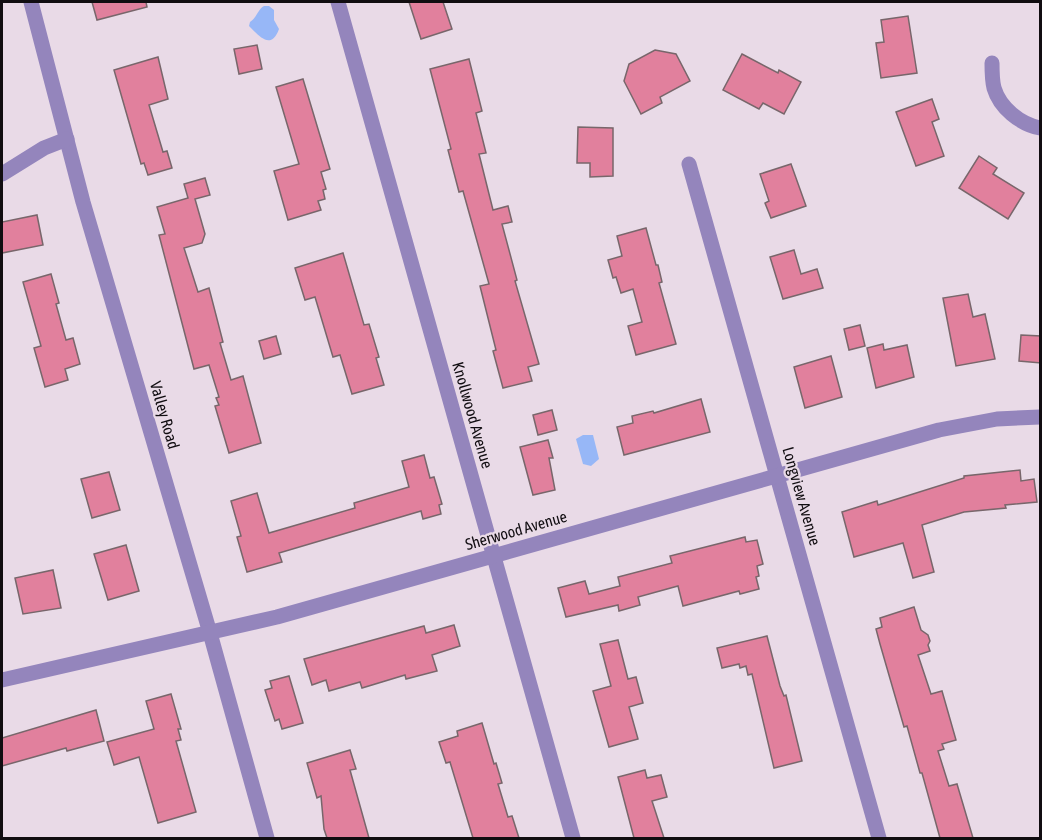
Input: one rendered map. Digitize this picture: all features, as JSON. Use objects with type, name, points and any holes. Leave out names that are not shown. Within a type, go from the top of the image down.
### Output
[{"type":"street","name":"Valley Road","points":[[31,2],[83,202],[210,633],[267,838]]},
{"type":"street","name":"Knollwood Avenue","points":[[338,2],[573,838]]},
{"type":"street","points":[[992,63],[993,87],[1005,107],[1019,120],[1041,128]]},
{"type":"street","points":[[2,174],[44,148],[67,139]]},
{"type":"street","name":"Longview Avenue","points":[[689,164],[879,838]]},
{"type":"street","name":"Sherwood Avenue","points":[[2,680],[278,616],[939,429],[997,419],[1041,417]]},
{"type":"water","points":[[264,6],[269,6],[274,10],[274,20],[279,29],[276,36],[269,40],[265,40],[249,26]]},
{"type":"water","points":[[583,435],[593,435],[599,459],[591,466],[583,464],[576,439]]},
{"type":"building","points":[[92,2],[146,2],[147,7],[97,20]]},
{"type":"building","points":[[409,2],[443,2],[452,29],[421,39]]},
{"type":"building","points":[[908,16],[917,73],[881,78],[876,43],[884,42],[881,20]]},
{"type":"building","points":[[257,45],[262,69],[239,74],[234,49]]},
{"type":"building","points":[[655,50],[676,54],[690,81],[660,97],[662,103],[641,114],[624,81],[629,64]]},
{"type":"building","points":[[742,54],[801,82],[784,114],[763,103],[759,109],[723,90]]},
{"type":"building","points":[[158,57],[168,99],[149,105],[163,152],[167,151],[172,168],[148,175],[144,163],[141,164],[114,70]]},
{"type":"building","points":[[469,59],[482,111],[476,113],[486,153],[479,154],[493,210],[508,206],[512,222],[502,224],[517,280],[515,281],[539,364],[528,367],[532,381],[503,388],[480,286],[489,284],[463,191],[459,192],[448,150],[451,149],[430,69]]},
{"type":"building","points":[[303,79],[330,169],[321,172],[326,189],[323,190],[325,199],[318,201],[321,210],[288,220],[274,171],[299,164],[276,87]]},
{"type":"building","points":[[932,99],[939,119],[932,122],[944,156],[916,166],[896,112]]},
{"type":"building","points":[[578,127],[613,128],[613,176],[590,177],[590,163],[577,163]]},
{"type":"building","points":[[979,156],[997,168],[993,174],[1024,193],[1008,219],[959,188]]},
{"type":"building","points":[[791,164],[806,206],[771,218],[765,203],[769,201],[760,174]]},
{"type":"building","points":[[205,178],[210,195],[195,199],[205,234],[202,243],[184,248],[198,292],[209,288],[223,342],[220,343],[231,380],[243,376],[261,443],[229,453],[215,406],[219,405],[216,398],[219,397],[209,365],[194,369],[159,235],[165,234],[157,207],[188,198],[184,184]]},
{"type":"building","points":[[37,215],[43,245],[2,253],[2,222]]},
{"type":"building","points":[[646,228],[656,265],[658,265],[662,282],[659,283],[676,344],[636,355],[628,326],[642,322],[633,289],[621,293],[616,277],[613,278],[608,260],[622,256],[617,236]]},
{"type":"building","points":[[794,250],[801,274],[817,269],[823,288],[783,299],[770,257]]},
{"type":"building","points":[[343,253],[364,325],[369,324],[379,357],[376,358],[384,385],[352,394],[340,355],[333,357],[315,297],[305,300],[295,268]]},
{"type":"building","points":[[51,274],[66,340],[73,338],[80,364],[65,369],[68,380],[45,387],[34,348],[41,346],[23,282]]},
{"type":"building","points":[[968,294],[973,317],[985,314],[995,359],[956,366],[943,298]]},
{"type":"building","points":[[860,325],[865,346],[849,350],[844,329]]},
{"type":"building","points":[[1021,335],[1041,336],[1041,363],[1019,361]]},
{"type":"building","points":[[276,336],[281,354],[264,359],[259,341]]},
{"type":"building","points":[[883,344],[884,350],[907,345],[914,377],[876,388],[867,348]]},
{"type":"building","points":[[831,356],[842,397],[805,408],[794,367]]},
{"type":"building","points":[[701,399],[710,432],[624,455],[617,427],[633,423],[632,416],[653,411],[654,413]]},
{"type":"building","points":[[552,410],[557,430],[538,435],[533,415]]},
{"type":"building","points":[[548,440],[553,458],[549,458],[555,490],[533,495],[520,447]]},
{"type":"building","points":[[424,455],[430,478],[434,477],[442,504],[439,505],[441,514],[423,519],[421,511],[279,553],[282,562],[247,572],[237,537],[241,536],[231,501],[257,493],[269,533],[355,508],[354,503],[409,487],[402,461]]},
{"type":"building","points":[[1020,470],[1021,481],[1034,479],[1037,502],[964,512],[922,525],[934,572],[913,578],[903,543],[854,557],[842,512],[877,501],[878,505],[964,478],[964,476]]},
{"type":"building","points":[[109,472],[120,510],[92,518],[81,479]]},
{"type":"building","points":[[745,537],[746,542],[757,540],[763,564],[757,566],[759,576],[756,577],[759,589],[740,594],[739,591],[683,606],[678,586],[638,597],[640,605],[619,611],[618,605],[566,617],[558,588],[585,581],[589,594],[620,586],[618,577],[672,563],[670,556]]},
{"type":"building","points":[[126,545],[139,591],[108,600],[94,554]]},
{"type":"building","points":[[53,570],[61,608],[23,614],[15,578]]},
{"type":"building","points":[[914,607],[921,630],[928,635],[930,641],[928,645],[930,651],[918,655],[931,694],[942,691],[956,740],[942,744],[944,749],[938,751],[949,786],[957,784],[973,838],[940,838],[907,726],[904,727],[876,629],[882,627],[880,618]]},
{"type":"building","points":[[454,625],[460,646],[432,655],[437,671],[406,679],[405,675],[362,688],[360,682],[329,691],[326,680],[312,685],[304,659],[424,626],[426,633]]},
{"type":"building","points":[[767,636],[780,686],[784,696],[786,695],[802,761],[774,768],[752,674],[748,675],[746,666],[740,668],[739,664],[722,668],[717,648]]},
{"type":"building","points":[[618,640],[628,679],[636,677],[643,703],[629,707],[638,739],[609,747],[593,691],[611,686],[600,644]]},
{"type":"building","points":[[289,676],[303,723],[282,729],[279,719],[275,721],[265,690],[272,688],[270,681]]},
{"type":"building","points":[[171,694],[181,729],[178,729],[181,740],[176,741],[196,812],[158,823],[139,757],[114,765],[107,742],[154,729],[146,701]]},
{"type":"building","points":[[96,710],[104,741],[67,751],[66,748],[2,766],[2,738]]},
{"type":"building","points":[[482,723],[502,783],[498,784],[508,817],[512,816],[519,838],[473,838],[450,762],[446,763],[439,742],[458,736],[457,731]]},
{"type":"building","points":[[350,750],[356,769],[350,770],[369,838],[327,838],[321,796],[317,798],[307,763]]},
{"type":"building","points":[[645,770],[647,778],[661,775],[667,797],[652,801],[664,838],[634,838],[618,777]]}]
